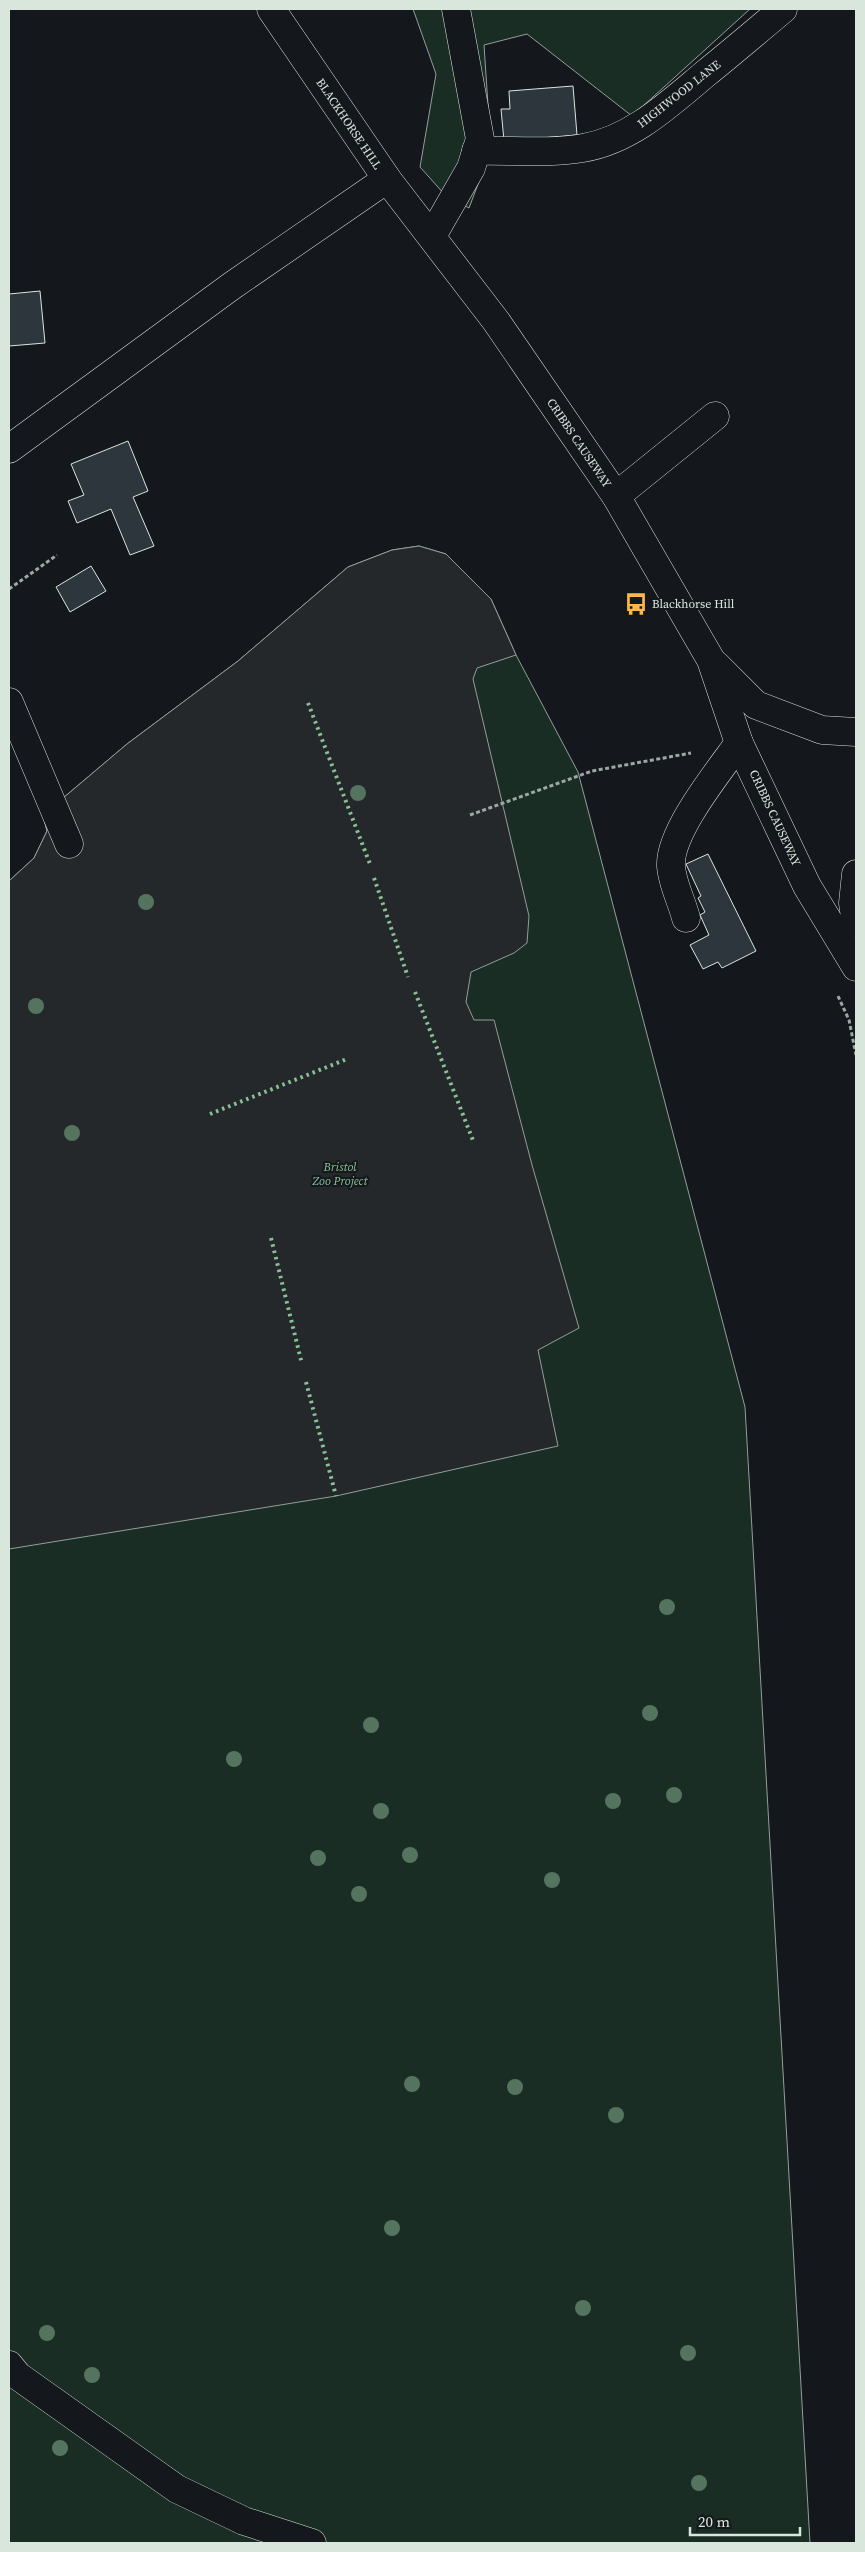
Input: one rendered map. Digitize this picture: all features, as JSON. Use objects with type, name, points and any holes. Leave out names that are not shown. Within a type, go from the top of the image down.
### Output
[{"type":"main road","name":"BLACKHORSE HILL","points":[[271,9],[387,179],[432,236]]},
{"type":"main road","points":[[432,236],[471,168],[480,139],[456,9]]},
{"type":"main road","name":"HIGHWOOD LANE","points":[[476,151],[556,152],[608,142],[628,133],[669,104],[783,9]]},
{"type":"main road","points":[[9,449],[233,285],[387,179]]},
{"type":"main road","name":"CRIBBS CAUSEWAY","points":[[432,236],[496,321],[616,496],[711,660],[739,743],[807,886],[856,967]]},
{"type":"main road","points":[[616,496],[715,416]]},
{"type":"main road","name":"CRIBBS CAUSEWAY","points":[[711,660],[756,705],[822,730],[856,732]]},
{"type":"main road","points":[[9,702],[70,844]]},
{"type":"main road","points":[[686,918],[671,866],[677,839],[703,793],[739,743]]},
{"type":"main road","points":[[856,874],[853,903],[856,924]]},
{"type":"main road","points":[[9,2365],[18,2376],[176,2489],[244,2521],[312,2543]]},
{"type":"path","points":[[9,589],[57,555]]},
{"type":"path","points":[[470,815],[592,771],[739,743]]},
{"type":"green space","points":[[413,9],[750,9],[632,116],[527,34],[484,45],[491,150],[469,208],[446,196],[420,167],[436,74]]},
{"type":"green space","points":[[419,546],[446,554],[491,599],[516,655],[578,772],[745,1407],[810,2543],[9,2543],[9,881],[34,858],[47,831],[43,815],[127,744],[238,661],[348,567],[392,550]]},
{"type":"shaded area","name":"Bristol Zoo Project","points":[[419,546],[446,554],[491,599],[516,655],[477,668],[473,679],[529,916],[527,943],[514,953],[471,972],[466,1002],[474,1020],[494,1020],[532,1165],[579,1328],[538,1350],[558,1446],[336,1496],[9,1549],[9,881],[34,858],[47,831],[43,815],[127,744],[238,661],[348,567],[392,550]]},
{"type":"building","points":[[573,86],[577,135],[504,141],[501,109],[510,109],[509,91]]},
{"type":"building","points":[[40,291],[45,343],[9,346],[9,294]]},
{"type":"building","points":[[128,441],[148,491],[133,497],[154,546],[130,555],[111,509],[77,523],[68,501],[84,495],[71,464]]},
{"type":"building","points":[[91,566],[106,591],[70,612],[56,587]]},
{"type":"building","points":[[708,854],[756,951],[722,968],[718,962],[703,969],[690,945],[709,935],[700,915],[705,912],[698,898],[701,896],[686,864]]},
{"type":"hedge","points":[[308,703],[370,864]]},
{"type":"hedge","points":[[374,878],[408,977]]},
{"type":"hedge","points":[[415,992],[474,1143]]},
{"type":"hedge","points":[[210,1114],[347,1059]]},
{"type":"hedge","points":[[271,1238],[302,1364]]},
{"type":"hedge","points":[[306,1382],[336,1496]]},
{"type":"place","name":"Blackhorse Hill","points":[[636,604]]}]
